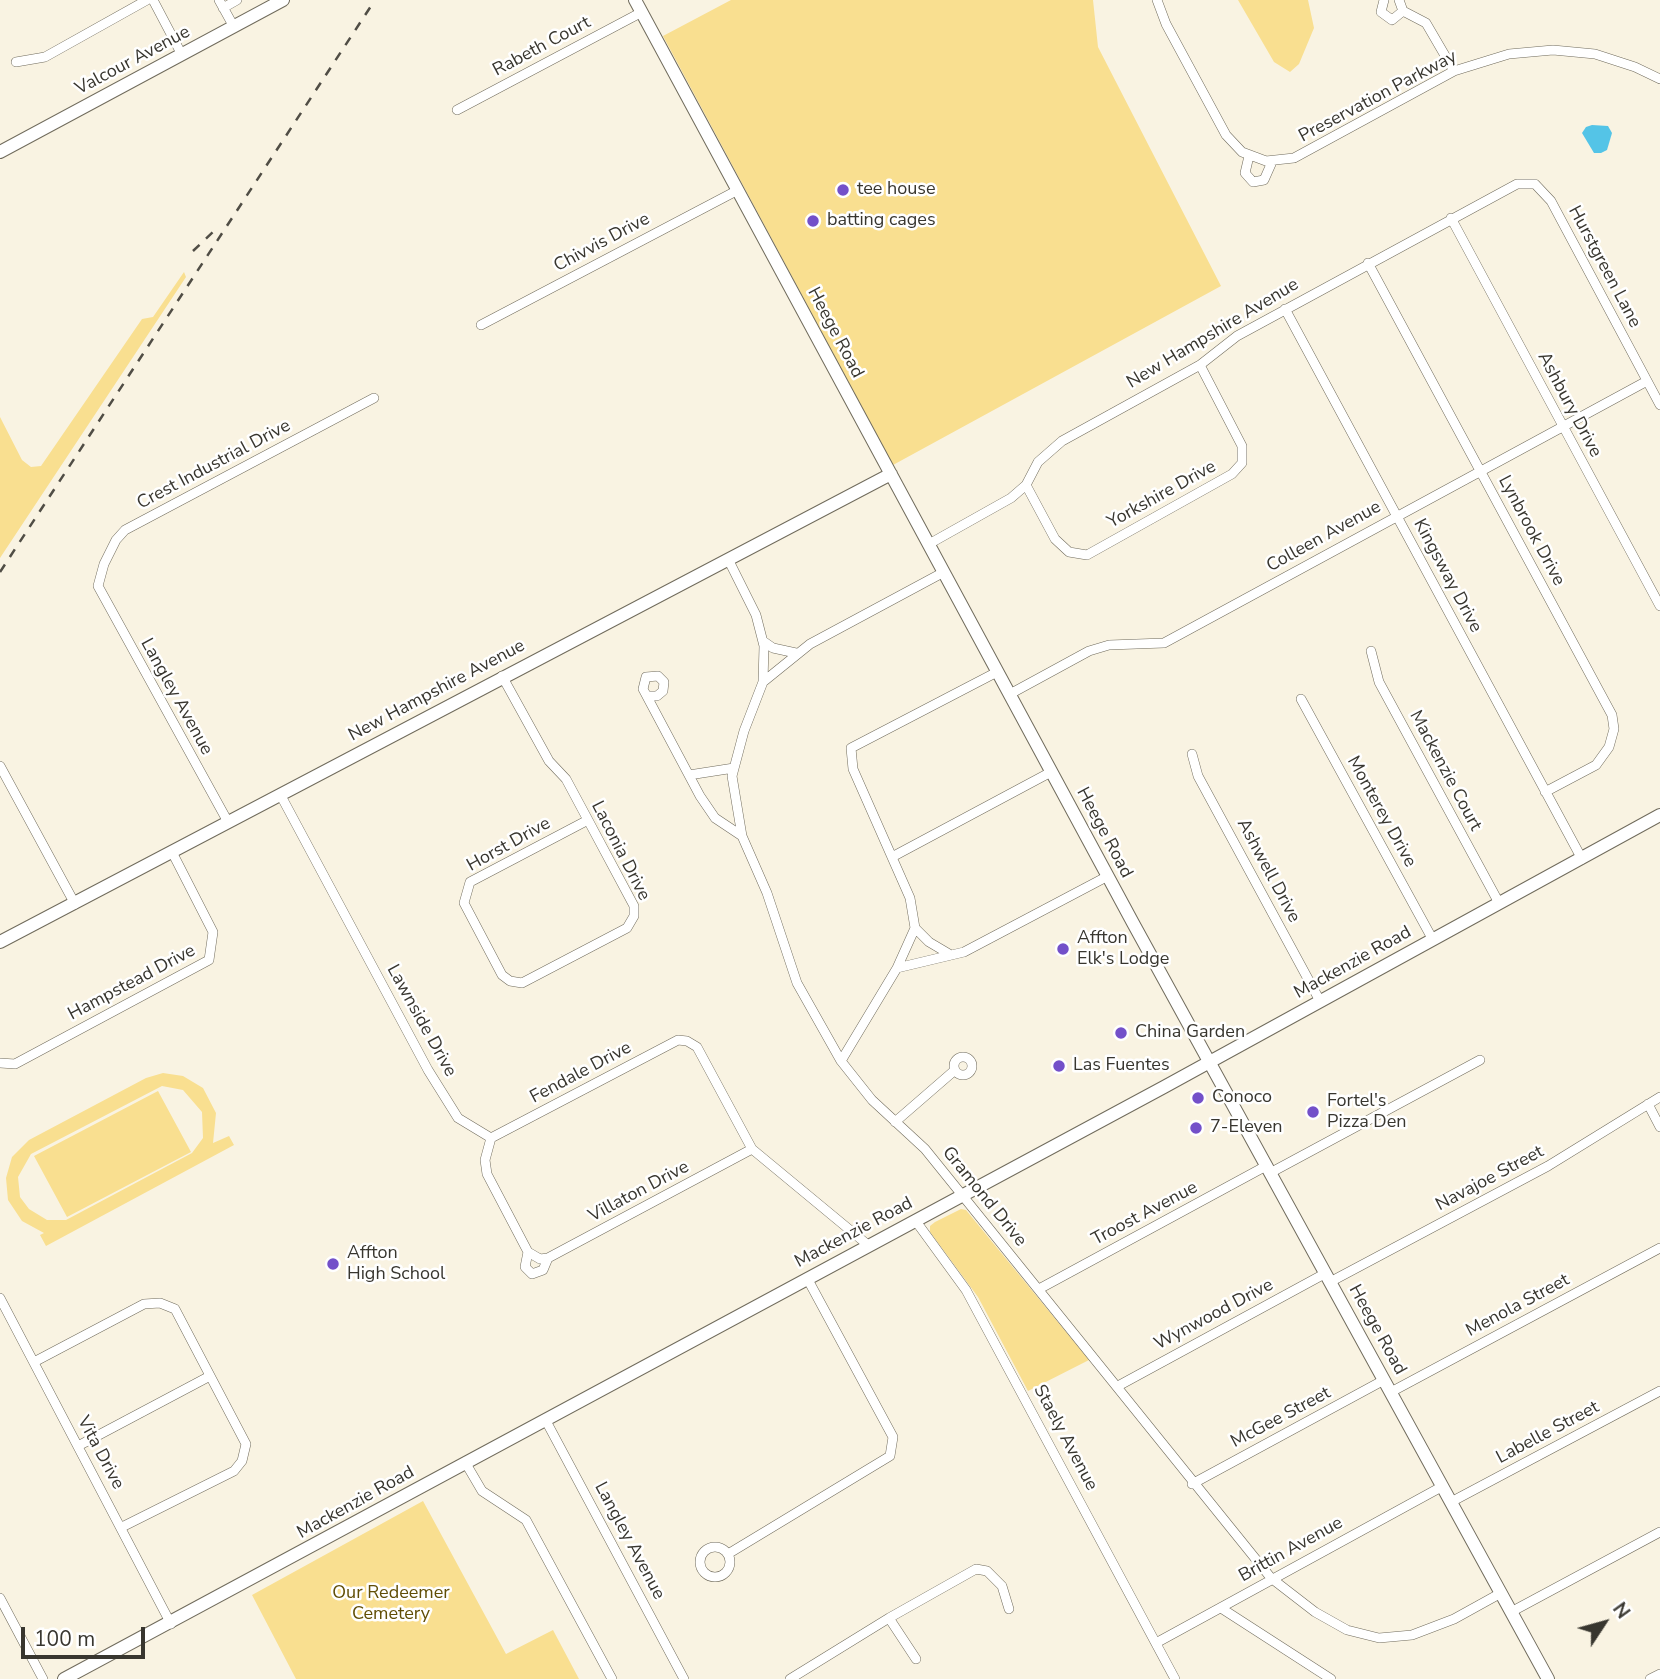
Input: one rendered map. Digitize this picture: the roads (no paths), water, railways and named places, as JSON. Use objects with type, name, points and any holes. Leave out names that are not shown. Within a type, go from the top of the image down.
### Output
[{"type":"street","points":[[16,62],[45,57],[147,0]]},
{"type":"street","points":[[153,0],[182,55]]},
{"type":"street","points":[[234,27],[221,4],[237,0]]},
{"type":"street","name":"Valcour Avenue","points":[[0,152],[283,0]]},
{"type":"street","name":"Heege Road","points":[[635,0],[1051,772],[1548,1679]]},
{"type":"street","name":"Preservation Parkway","points":[[1157,0],[1166,24],[1226,135],[1249,156],[1272,162],[1300,155],[1454,71],[1509,54],[1553,50],[1616,60],[1660,79]]},
{"type":"street","points":[[1384,0],[1381,12],[1388,19],[1397,18],[1403,11]]},
{"type":"street","points":[[1399,0],[1403,11],[1426,23],[1454,71]]},
{"type":"street","name":"Rabeth Court","points":[[457,110],[642,12]]},
{"type":"street","name":"Preservation Parkway","points":[[1249,156],[1245,173],[1253,182],[1264,180],[1272,162]]},
{"type":"street","name":"New Hampshire Avenue","points":[[929,544],[1012,498],[1026,485],[1038,462],[1062,442],[1200,365],[1237,336],[1517,184],[1535,184]]},
{"type":"street","name":"Hurstgreen Lane","points":[[1535,184],[1551,201],[1660,405]]},
{"type":"street","name":"Chivvis Drive","points":[[481,325],[738,190]]},
{"type":"street","name":"Ashbury Drive","points":[[1451,218],[1660,606]]},
{"type":"street","name":"Lynbrook Drive","points":[[1368,263],[1612,715],[1614,729],[1609,747],[1596,765],[1545,792]]},
{"type":"street","name":"Kingsway Drive","points":[[1285,309],[1582,859]]},
{"type":"street","name":"Yorkshire Drive","points":[[1026,485],[1055,539],[1069,552],[1087,555],[1232,474],[1242,463],[1242,446],[1200,365]]},
{"type":"street","name":"Colleen Avenue","points":[[1010,694],[1089,651],[1110,645],[1164,643],[1647,381]]},
{"type":"street","name":"Crest Industrial Drive","points":[[98,586],[107,555],[125,530],[374,398]]},
{"type":"street","name":"New Hampshire Avenue","points":[[0,942],[891,474]]},
{"type":"street","name":"Gramond Drive","points":[[728,559],[756,615],[763,641],[763,682],[744,731],[734,768],[735,804],[742,836],[767,893],[797,983],[841,1061],[895,1122],[925,1149],[960,1196],[1118,1386],[1192,1484],[1271,1578],[1347,1630],[1379,1638],[1412,1635],[1454,1619],[1501,1593]]},
{"type":"street","points":[[763,682],[798,653],[944,572]]},
{"type":"street","name":"Langley Avenue","points":[[98,586],[228,822]]},
{"type":"street","points":[[763,641],[773,648],[798,653]]},
{"type":"street","name":"Mackenzie Court","points":[[1371,651],[1379,682],[1499,903]]},
{"type":"street","points":[[841,1061],[897,968],[915,928],[910,898],[853,769],[851,748],[998,672]]},
{"type":"street","name":"Laconia Drive","points":[[502,676],[540,746],[566,779],[634,906],[634,915],[627,928],[522,984],[510,981]]},
{"type":"street","points":[[648,695],[689,775],[715,818],[742,836]]},
{"type":"street","name":"Monterey Drive","points":[[1301,699],[1433,940]]},
{"type":"street","name":"Ashwell Drive","points":[[1192,754],[1198,776],[1320,1002]]},
{"type":"street","points":[[0,766],[75,904]]},
{"type":"street","points":[[689,775],[734,768]]},
{"type":"street","points":[[892,857],[1051,772]]},
{"type":"street","name":"Lawnside Drive","points":[[280,794],[428,1070],[458,1118],[491,1138]]},
{"type":"street","name":"Mackenzie Road","points":[[64,1679],[80,1676],[171,1623],[465,1462],[1660,816]]},
{"type":"street","name":"Horst Drive","points":[[510,981],[502,975],[464,904],[470,882],[588,820]]},
{"type":"street","name":"Hampstead Drive","points":[[0,1063],[15,1063],[209,960],[213,932],[172,852]]},
{"type":"street","points":[[897,968],[964,952],[1108,876]]},
{"type":"street","points":[[915,928],[929,942],[951,955]]},
{"type":"street","name":"Fendale Drive","points":[[491,1138],[678,1040],[698,1047],[752,1149]]},
{"type":"street","name":"Troost Avenue","points":[[1039,1289],[1480,1060]]},
{"type":"street","points":[[895,1122],[939,1081],[955,1070]]},
{"type":"street","name":"Navajoe Street","points":[[1328,1278],[1548,1166],[1660,1097]]},
{"type":"street","points":[[1648,1104],[1660,1127]]},
{"type":"street","points":[[491,1138],[485,1160],[486,1174],[528,1252],[544,1259],[543,1270],[532,1274],[525,1267],[528,1252]]},
{"type":"street","points":[[752,1149],[868,1245]]},
{"type":"street","name":"Villaton Drive","points":[[544,1259],[752,1149]]},
{"type":"street","name":"Staely Avenue","points":[[915,1220],[967,1290],[1175,1679]]},
{"type":"street","name":"Menola Street","points":[[1391,1392],[1660,1248]]},
{"type":"street","points":[[728,1554],[890,1455],[893,1437],[807,1278]]},
{"type":"street","name":"Wynwood Drive","points":[[1118,1386],[1328,1278]]},
{"type":"street","name":"Vita Drive","points":[[0,1298],[171,1623]]},
{"type":"street","points":[[34,1362],[144,1304],[160,1303],[175,1309],[246,1444],[242,1461],[234,1471],[122,1527]]},
{"type":"street","points":[[78,1446],[210,1376]]},
{"type":"street","name":"McGee Street","points":[[1192,1484],[1384,1380]]},
{"type":"street","name":"Labelle Street","points":[[1451,1502],[1660,1391]]},
{"type":"street","name":"Langley Avenue","points":[[545,1419],[684,1679]]},
{"type":"street","points":[[465,1462],[482,1491],[526,1520],[612,1679]]},
{"type":"street","name":"Brittin Avenue","points":[[1156,1643],[1443,1486]]},
{"type":"street","points":[[1511,1612],[1660,1532]]},
{"type":"street","points":[[797,1677],[889,1618],[976,1569],[987,1571],[1002,1586],[1009,1609]]},
{"type":"street","points":[[0,1598],[43,1679]]},
{"type":"street","points":[[1221,1608],[1331,1679]]},
{"type":"street","points":[[889,1618],[916,1659]]},
{"type":"street","points":[[1650,1679],[1660,1674]]},
{"type":"water","points":[[1608,126],[1612,133],[1607,150],[1601,153],[1594,153],[1582,133],[1586,127]]},
{"type":"railway","points":[[0,572],[375,0]]},
{"type":"railway","points":[[193,251],[216,229]]},
{"type":"place","name":"tee house","points":[[843,190]]},
{"type":"place","name":"batting cages","points":[[813,221]]},
{"type":"place","name":"Affton Elk's Lodge","points":[[1063,949]]},
{"type":"place","name":"China Garden","points":[[1121,1033]]},
{"type":"place","name":"Las Fuentes","points":[[1059,1066]]},
{"type":"place","name":"Conoco","points":[[1198,1098]]},
{"type":"place","name":"Fortel's Pizza Den","points":[[1313,1112]]},
{"type":"place","name":"7-Eleven","points":[[1196,1128]]},
{"type":"place","name":"Affton High School","points":[[333,1264]]},
{"type":"park label","name":"Our Redeemer Cemetery","points":[[391,1604]]}]
